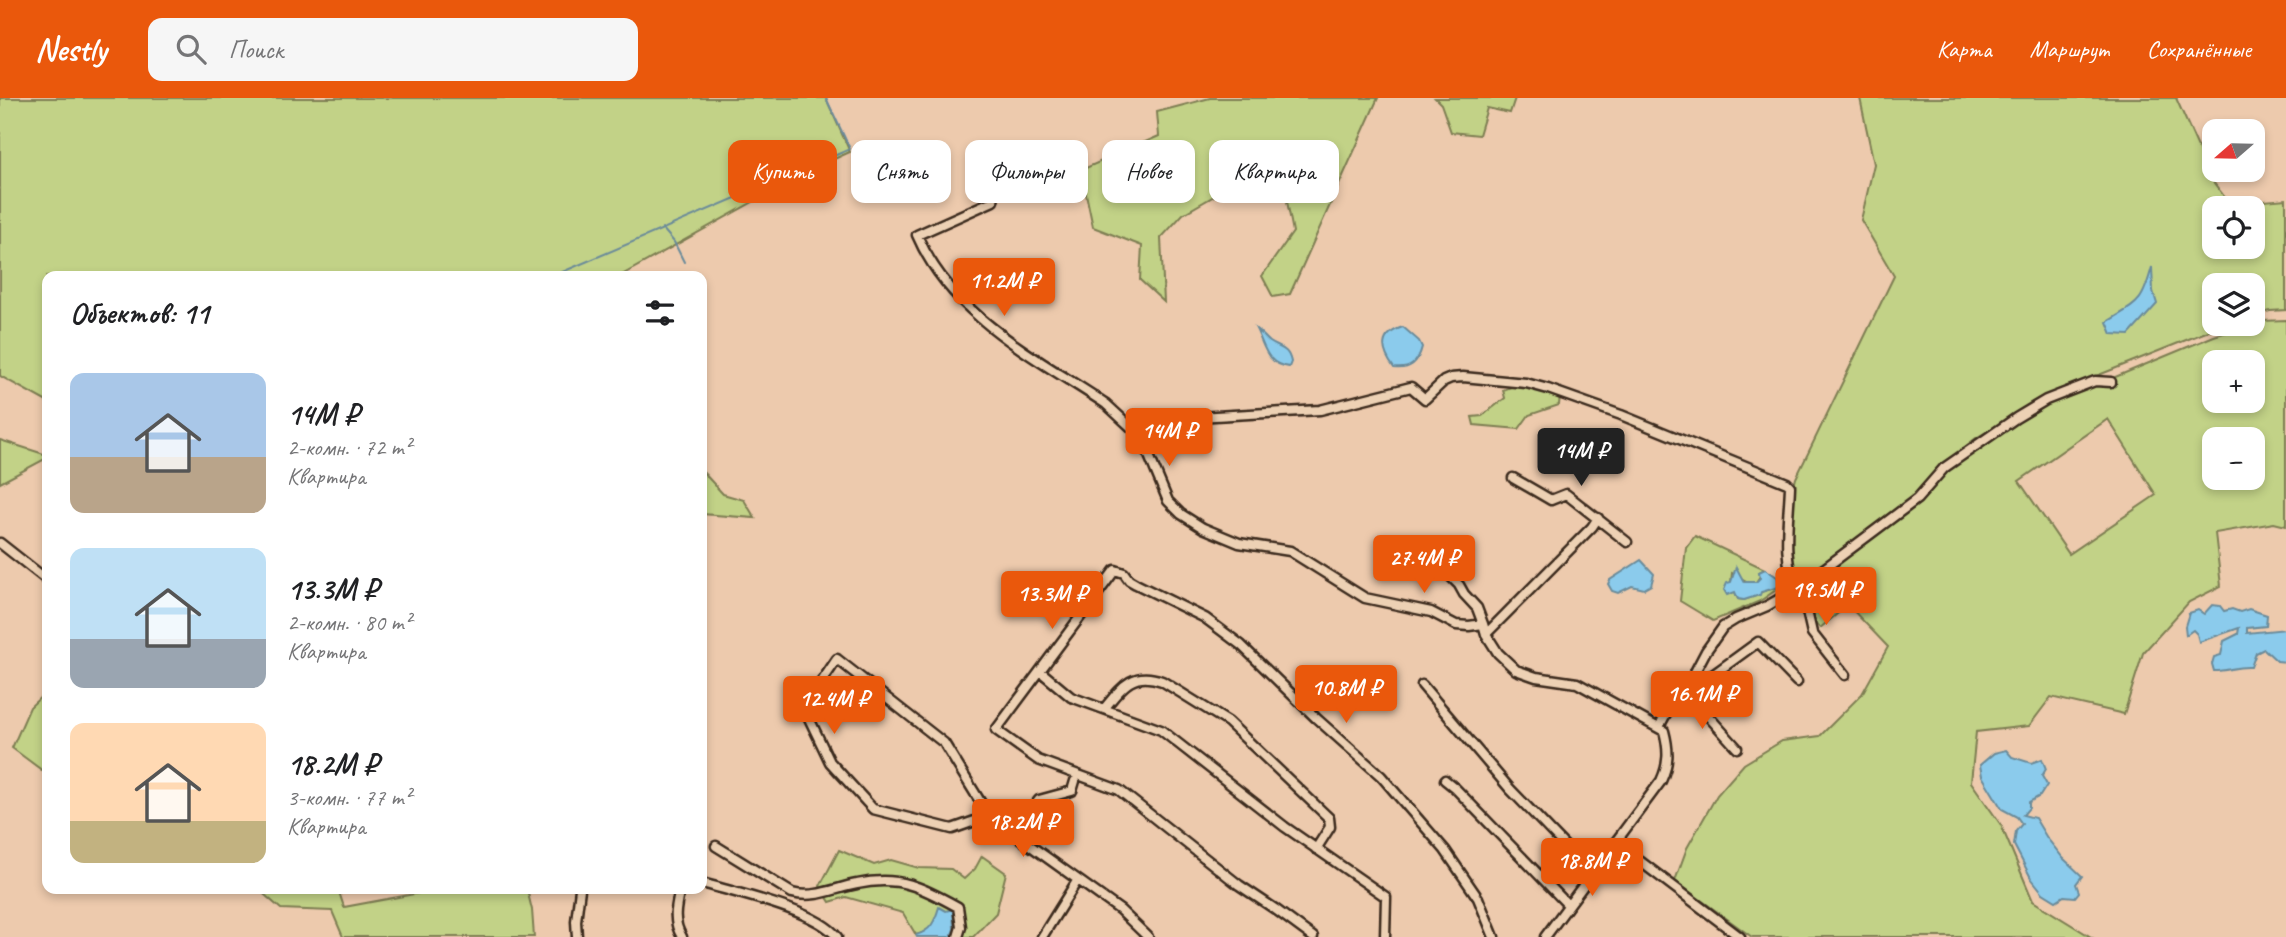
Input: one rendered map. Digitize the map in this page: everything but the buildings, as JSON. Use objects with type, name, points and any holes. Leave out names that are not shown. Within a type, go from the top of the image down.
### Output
[{"type":"street","points":[[989,203],[916,235],[931,264],[957,297],[1004,337],[1106,404],[1133,429],[1145,446],[1168,501],[1181,514],[1203,528],[1239,543],[1290,551],[1365,598],[1431,612],[1457,625],[1483,624]]},
{"type":"street","points":[[1145,446],[1154,424],[1163,419],[1320,410],[1410,387],[1425,399],[1444,381],[1463,377],[1526,383],[1548,388],[1787,483],[1790,486],[1789,576],[1799,587],[1812,633],[1845,675]]},
{"type":"street","points":[[1659,727],[1723,627],[1799,587],[1917,499],[1944,468],[1967,450],[2046,400],[2095,381],[2111,382]]},
{"type":"street","points":[[1513,478],[1551,500],[1566,494],[1627,542]]},
{"type":"street","points":[[1486,634],[1598,518]]},
{"type":"street","points":[[0,543],[42,576]]},
{"type":"street","points":[[1435,561],[1477,608],[1486,634],[1498,653],[1516,670],[1536,677],[1577,683],[1635,717],[1659,727],[1664,731],[1667,740],[1667,768],[1661,781],[1545,937]]},
{"type":"street","points":[[1313,937],[1239,885],[1119,790],[1038,760],[996,730],[1115,570],[1124,573],[1136,584],[1205,618],[1241,645],[1381,776],[1445,850],[1478,898],[1494,937]]},
{"type":"street","points":[[1684,690],[1714,674],[1758,642],[1797,682]]},
{"type":"street","points":[[989,816],[952,828],[873,809],[830,762],[806,712],[808,702],[836,659],[944,743],[989,816],[1120,910],[1148,937]]},
{"type":"street","points":[[1040,671],[1072,697],[1161,730],[1285,827],[1386,897],[1385,937]]},
{"type":"street","points":[[1104,709],[1122,686],[1136,678],[1153,678],[1228,722],[1329,818],[1330,827],[1316,849]]},
{"type":"street","points":[[1422,685],[1510,789],[1592,874]]},
{"type":"street","points":[[1684,690],[1737,748]]},
{"type":"street","points":[[1445,780],[1568,905]]},
{"type":"street","points":[[1013,834],[1039,800],[1072,791],[1075,781]]},
{"type":"street","points":[[1616,843],[1740,937]]},
{"type":"street","points":[[716,846],[792,893],[812,895],[859,883],[904,881],[958,906],[961,927],[958,937]]},
{"type":"street","points":[[1042,937],[1077,881]]},
{"type":"street","points":[[707,885],[812,919],[832,930],[837,937]]},
{"type":"street","points":[[578,937],[576,921],[579,894]]},
{"type":"street","points":[[679,894],[675,915],[682,937]]},
{"type":"green space","points":[[0,98],[826,98],[850,152],[837,158],[837,140],[728,140],[728,203],[751,203],[629,271],[42,271],[42,399],[0,376]]},
{"type":"green space","points":[[1210,98],[1378,98],[1339,185],[1339,140],[1209,140],[1209,199],[1183,214],[1161,238],[1164,302],[1140,280],[1142,246],[1093,227],[1088,203],[1088,167],[1102,161],[1102,203],[1195,203],[1195,140],[1150,140],[1159,136],[1157,112]]},
{"type":"green space","points":[[1435,98],[1515,98],[1510,113],[1487,108],[1479,135],[1451,132],[1441,104]]},
{"type":"green space","points":[[1860,98],[2176,98],[2202,156],[2202,182],[2214,182],[2224,196],[2202,196],[2202,259],[2265,259],[2265,201],[2286,199],[2286,310],[2265,312],[2265,273],[2202,273],[2202,334],[2049,395],[1976,438],[1941,466],[1916,496],[1798,583],[1782,586],[1791,569],[1793,490],[1796,478],[1894,276],[1861,220],[1874,164]]},
{"type":"green space","points":[[1287,203],[1331,203],[1290,294],[1273,297],[1262,276],[1293,232]]},
{"type":"green space","points":[[2286,320],[2286,526],[2274,523],[2215,533],[2221,586],[2189,602],[2143,653],[2124,714],[2051,697],[2029,726],[1976,732],[1971,782],[2001,825],[2033,901],[2091,937],[1752,937],[1675,881],[1687,848],[1717,795],[1744,764],[1782,741],[1820,736],[1862,694],[1888,647],[1848,605],[1820,628],[1788,592],[1939,479],[1963,455],[2054,400],[2214,336],[2265,336],[2265,321]],"holes":[[[2108,419],[2156,495],[2069,554],[2019,481]]]},
{"type":"green space","points":[[1519,384],[1560,395],[1559,405],[1529,415],[1519,429],[1474,425],[1472,417],[1482,416],[1505,398],[1503,390]]},
{"type":"green space","points":[[0,440],[42,453],[42,461],[0,483]]},
{"type":"green space","points":[[707,476],[723,494],[744,500],[755,518],[707,514]]},
{"type":"green space","points":[[1695,536],[1765,569],[1759,572],[1760,576],[1756,582],[1750,583],[1732,573],[1731,582],[1738,599],[1744,600],[1782,586],[1760,601],[1713,621],[1680,601],[1686,548]]},
{"type":"green space","points":[[42,696],[42,770],[12,748],[30,707]]},
{"type":"green space","points":[[839,850],[874,865],[891,860],[919,868],[951,869],[964,879],[975,869],[982,856],[1006,873],[996,913],[973,937],[951,937],[954,929],[934,925],[916,935],[903,913],[846,897],[830,902],[820,886]]},
{"type":"green space","points":[[264,894],[340,894],[344,907],[414,894],[528,894],[534,937],[343,937],[332,911],[281,909]]},
{"type":"water","points":[[2152,267],[2153,291],[2157,304],[2129,335],[2112,334],[2107,322],[2138,301]]},
{"type":"water","points":[[1403,327],[1422,347],[1412,364],[1405,368],[1394,368],[1386,355],[1384,344],[1389,334]]},
{"type":"water","points":[[1256,329],[1270,342],[1286,351],[1291,362],[1289,367],[1271,358]]},
{"type":"water","points":[[1641,560],[1654,574],[1651,585],[1644,589],[1632,586],[1618,593],[1612,591],[1608,584],[1610,580]]},
{"type":"water","points":[[1736,567],[1744,582],[1756,582],[1760,578],[1759,572],[1765,569],[1777,577],[1782,586],[1744,600],[1738,599],[1735,592],[1727,595],[1724,590],[1727,583],[1731,582]]},
{"type":"water","points":[[2212,605],[2220,606],[2224,611],[2232,609],[2240,612],[2249,609],[2267,615],[2266,626],[2247,628],[2247,633],[2286,629],[2286,662],[2277,661],[2264,649],[2256,653],[2251,667],[2214,671],[2214,657],[2221,655],[2224,641],[2238,634],[2239,628],[2199,642],[2193,630],[2186,635],[2185,626],[2189,613],[2198,610],[2204,614]]},
{"type":"water","points":[[2006,750],[2012,757],[2031,763],[2042,759],[2046,769],[2042,776],[2047,785],[2040,796],[2029,802],[2029,808],[2023,815],[2035,818],[2063,858],[2082,876],[2076,884],[2079,892],[2075,897],[2064,896],[2056,901],[2043,893],[2031,878],[2014,845],[2016,831],[2022,824],[2017,817],[2002,809],[1982,776],[1980,765],[1994,753]]},
{"type":"water","points":[[939,907],[946,911],[953,909],[954,929],[951,937],[917,937],[916,935],[932,925]]},
{"type":"waterway","points":[[565,271],[850,149],[826,98]]},
{"type":"waterway","points":[[662,228],[674,242],[684,262]]}]
